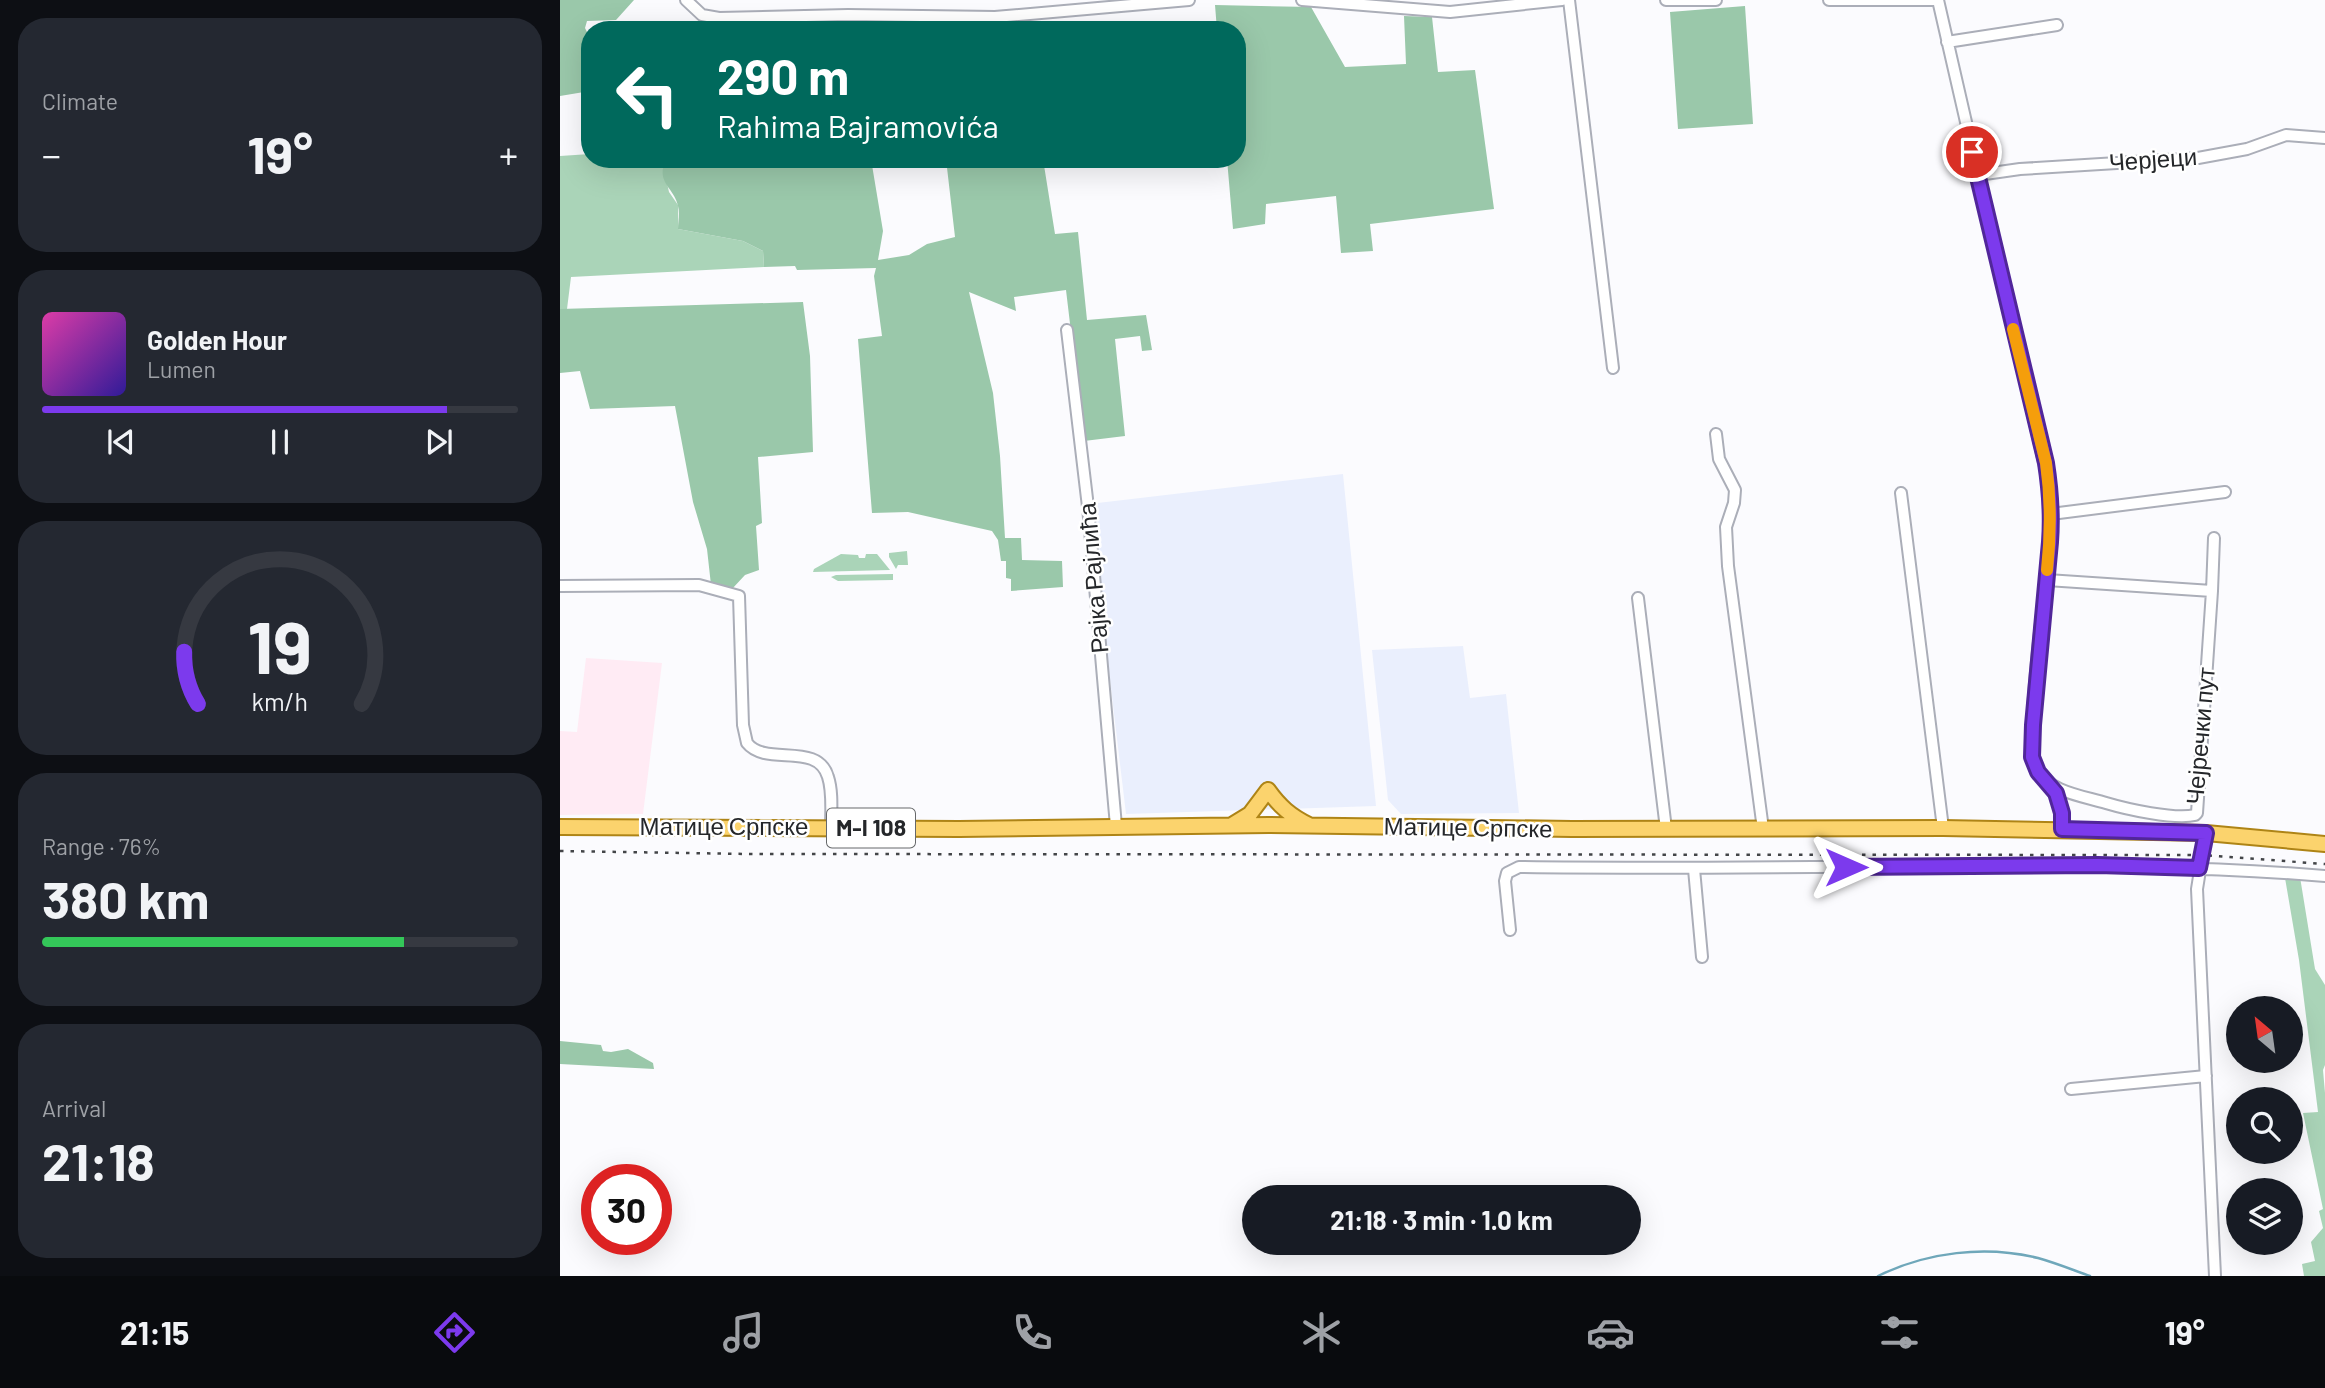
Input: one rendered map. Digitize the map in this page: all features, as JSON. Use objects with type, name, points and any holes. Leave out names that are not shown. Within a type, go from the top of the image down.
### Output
[{"type":"main road","points":[[1231,826],[1250,814],[1268,790],[1287,813],[1311,826]]},
{"type":"main road","name":"Матице Српске","points":[[560,827],[959,829],[1269,825],[2062,829],[2206,833],[2325,844]]},
{"type":"street","points":[[686,0],[702,15],[719,18],[848,15],[995,17],[1189,0]]},
{"type":"street","points":[[1302,0],[1450,12],[1562,0]]},
{"type":"street","points":[[1569,0],[1613,368]]},
{"type":"street","points":[[1666,0],[1716,0]]},
{"type":"street","points":[[1829,0],[1938,0],[2046,463],[2051,514],[2032,757],[2035,767],[2059,799],[2062,829]]},
{"type":"street","points":[[1947,42],[2057,25]]},
{"type":"street","name":"Черјеци","points":[[1978,175],[2020,169],[2198,158],[2247,149],[2286,135],[2325,138]]},
{"type":"street","name":"Рајка Рајлића","points":[[1067,330],[1087,494],[1115,826]]},
{"type":"street","points":[[1716,434],[1719,459],[1735,490],[1727,527],[1735,629],[1763,829]]},
{"type":"street","points":[[2051,514],[2225,492]]},
{"type":"street","points":[[1901,493],[1943,828]]},
{"type":"street","name":"Чејречки пут","points":[[2049,784],[2114,805],[2174,816],[2191,817],[2197,813],[2214,538]]},
{"type":"street","points":[[2046,580],[2211,591]]},
{"type":"street","points":[[560,586],[699,585],[739,596],[743,725],[747,743],[759,752],[810,758],[821,765],[829,779],[831,828]]},
{"type":"street","points":[[1638,598],[1666,829]]},
{"type":"street","points":[[2206,833],[2199,868],[2198,939],[2215,1276]]},
{"type":"street","points":[[1510,930],[1505,881],[1507,873],[1519,867],[1694,869],[2085,865],[2199,868],[2325,876]]},
{"type":"street","points":[[1694,869],[1702,957]]},
{"type":"street","points":[[2071,1089],[2206,1076]]},
{"type":"shaded area","points":[[1343,474],[1376,806],[1126,814],[1089,504]]},
{"type":"shaded area","points":[[1463,646],[1470,698],[1506,694],[1519,813],[1401,814],[1388,800],[1372,650]]},
{"type":"shaded area","points":[[586,658],[662,663],[643,814],[560,815],[560,731],[577,732]]},
{"type":"green space","points":[[560,0],[634,0],[616,20],[581,21],[581,92],[560,96]]},
{"type":"green space","points":[[1215,5],[1311,7],[1345,67],[1406,64],[1404,16],[1432,17],[1438,72],[1475,70],[1494,209],[1370,224],[1373,251],[1341,253],[1336,196],[1266,204],[1265,224],[1233,229],[1228,168],[1246,168],[1246,21],[1216,21]]},
{"type":"green space","points":[[1745,6],[1753,124],[1678,129],[1670,12]]},
{"type":"green space","points":[[581,155],[581,168],[663,168],[669,192],[678,205],[678,229],[743,241],[763,251],[764,267],[571,277],[567,309],[560,309],[560,156]]},
{"type":"green space","points":[[663,168],[872,168],[883,231],[878,260],[909,255],[927,244],[955,237],[947,168],[1044,168],[1055,234],[1078,232],[1087,320],[1146,315],[1152,350],[1142,351],[1140,336],[1115,339],[1125,436],[1084,441],[1066,290],[1014,297],[1016,311],[969,292],[993,393],[1005,538],[1021,538],[1022,560],[1062,561],[1063,587],[1011,591],[1011,579],[1006,578],[1006,561],[1001,561],[998,540],[992,531],[908,512],[872,513],[858,339],[882,336],[874,276],[876,268],[797,270],[795,266],[764,267],[763,251],[743,241],[678,229],[678,206],[663,174]]},
{"type":"green space","points":[[803,302],[810,356],[813,452],[758,457],[762,523],[756,526],[759,570],[745,575],[732,589],[711,585],[707,549],[693,502],[675,406],[590,409],[580,371],[560,373],[560,309]]},
{"type":"green space","points":[[907,551],[908,565],[898,565],[896,569],[889,553]]},
{"type":"green space","points":[[841,554],[865,558],[866,554],[877,554],[890,570],[813,572]]},
{"type":"green space","points":[[893,574],[893,580],[838,581],[831,577],[836,575]]},
{"type":"green space","points":[[2300,877],[2315,969],[2325,985],[2325,1276],[2304,1276],[2302,1264],[2315,1261],[2311,1242],[2323,1228],[2319,1211],[2323,1209],[2303,1113],[2318,1112],[2299,960],[2285,878]]},
{"type":"green space","points":[[560,1041],[601,1045],[603,1051],[611,1052],[628,1049],[653,1063],[654,1069],[560,1064]]},
{"type":"waterway","points":[[1878,1276],[1936,1256],[1977,1252],[2038,1258],[2090,1276]]},
{"type":"railway","points":[[560,851],[748,854],[2201,855],[2325,864]]},
{"type":"slow traffic","points":[[2013,329],[2049,484],[2051,520],[2047,570]]},
{"type":"route","points":[[1846,867],[2098,865],[2199,868],[2206,833],[2062,829],[2062,813],[2056,793],[2033,762],[2033,725],[2050,542],[2049,484],[1972,152]]}]
